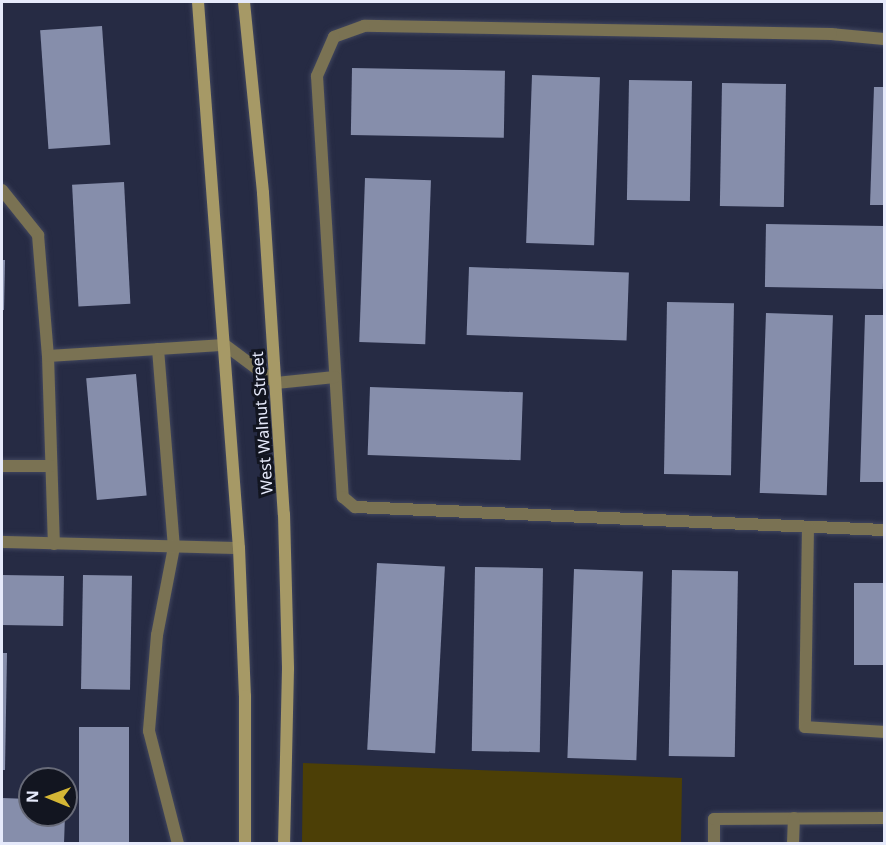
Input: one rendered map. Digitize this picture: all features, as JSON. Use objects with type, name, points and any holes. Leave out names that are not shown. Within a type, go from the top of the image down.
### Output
[{"type":"main road","name":"West Walnut Street","points":[[198,2],[239,548],[245,696],[245,843]]},
{"type":"main road","name":"West Walnut Street","points":[[244,2],[276,383],[288,669],[284,843]]},
{"type":"lane","points":[[885,39],[831,34],[364,26],[334,37],[317,76],[343,497],[355,507],[885,530]]},
{"type":"lane","points":[[2,190],[38,235],[48,356],[54,544]]},
{"type":"lane","points":[[48,356],[225,345],[276,383],[335,377]]},
{"type":"lane","points":[[158,350],[174,547],[157,635],[149,731],[178,843]]},
{"type":"lane","points":[[2,466],[51,466]]},
{"type":"lane","points":[[808,527],[805,727],[885,732]]},
{"type":"lane","points":[[2,542],[239,548]]},
{"type":"lane","points":[[793,843],[794,818]]},
{"type":"lane","points":[[714,843],[714,819],[885,818]]},
{"type":"shaded area","points":[[303,763],[682,778],[681,843],[302,843]]},
{"type":"building","points":[[102,26],[110,145],[48,149],[40,30]]},
{"type":"building","points":[[352,68],[505,71],[504,138],[351,135]]},
{"type":"building","points":[[532,75],[600,77],[594,245],[526,243]]},
{"type":"building","points":[[629,80],[692,81],[690,201],[627,200]]},
{"type":"building","points":[[722,83],[786,84],[784,207],[720,206]]},
{"type":"building","points":[[874,87],[884,87],[884,205],[870,205]]},
{"type":"building","points":[[365,178],[431,180],[425,344],[359,342]]},
{"type":"building","points":[[124,182],[130,304],[78,307],[72,185]]},
{"type":"building","points":[[766,224],[884,226],[883,289],[765,287]]},
{"type":"building","points":[[2,260],[5,260],[4,310],[2,310]]},
{"type":"building","points":[[469,267],[629,273],[627,341],[467,335]]},
{"type":"building","points":[[667,302],[734,303],[731,475],[664,474]]},
{"type":"building","points":[[766,313],[833,315],[827,495],[760,493]]},
{"type":"building","points":[[865,315],[884,315],[884,482],[860,482]]},
{"type":"building","points":[[136,374],[147,496],[97,500],[86,378]]},
{"type":"building","points":[[370,387],[523,392],[521,460],[368,455]]},
{"type":"building","points":[[377,563],[445,567],[435,753],[367,750]]},
{"type":"building","points":[[475,567],[543,568],[540,752],[472,751]]},
{"type":"building","points":[[574,569],[643,571],[636,760],[567,758]]},
{"type":"building","points":[[672,570],[738,571],[735,757],[669,756]]},
{"type":"building","points":[[2,575],[64,576],[63,626],[2,625]]},
{"type":"building","points":[[83,575],[132,576],[130,690],[81,689]]},
{"type":"building","points":[[854,583],[884,583],[884,665],[854,665]]},
{"type":"building","points":[[2,653],[7,653],[5,770],[2,770]]},
{"type":"building","points":[[79,727],[129,727],[129,844],[79,844]]},
{"type":"building","points":[[2,798],[18,799],[18,827],[65,827],[64,844],[2,844]]}]
